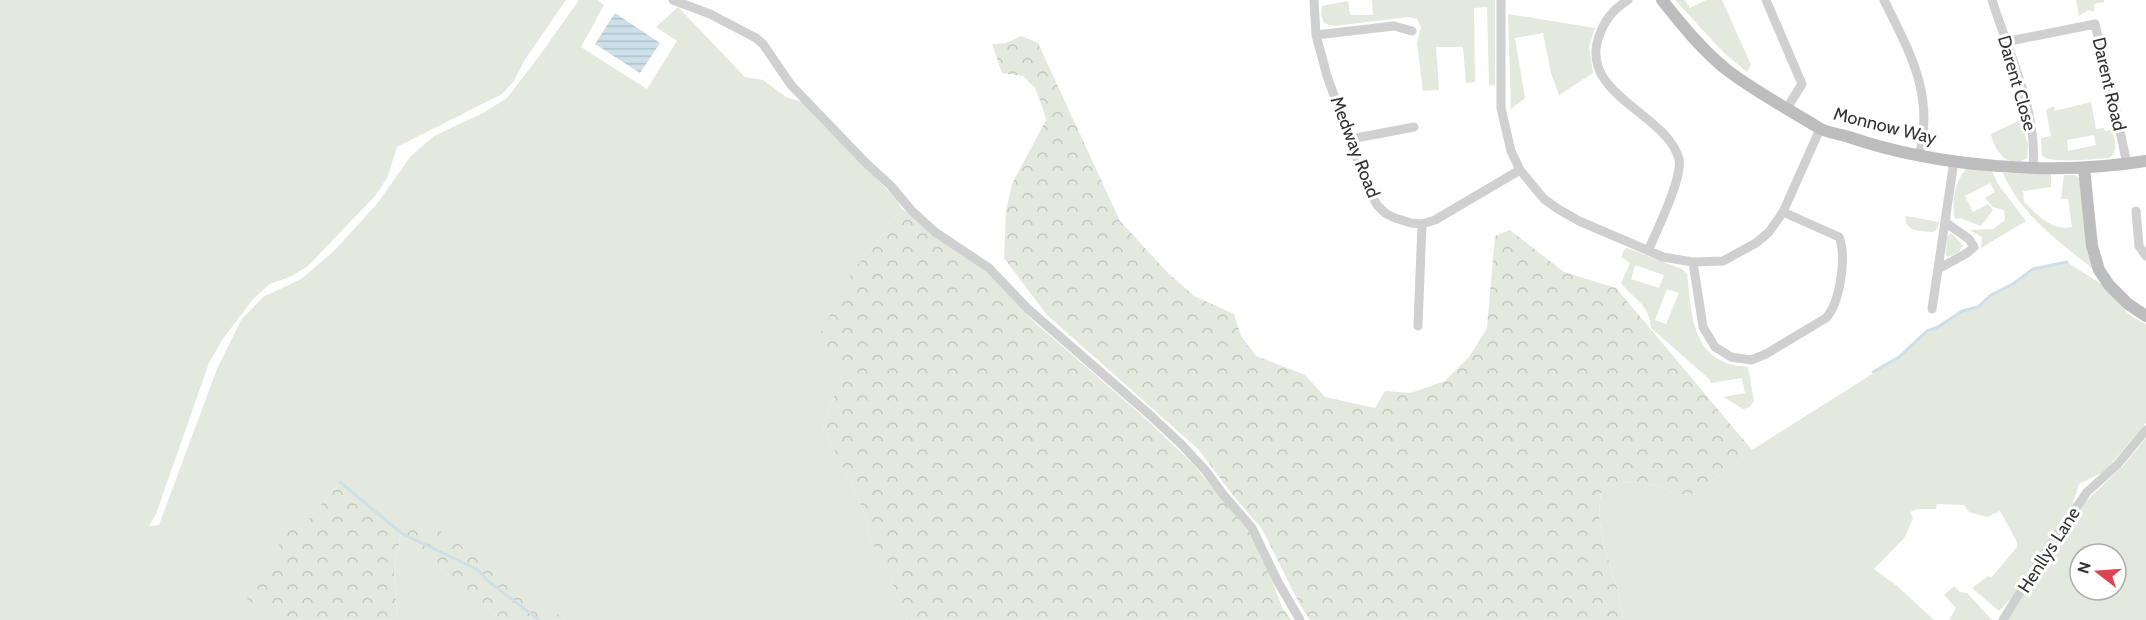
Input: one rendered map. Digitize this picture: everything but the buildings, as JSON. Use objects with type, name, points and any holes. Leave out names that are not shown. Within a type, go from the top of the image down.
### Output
[{"type":"street","points":[[673,0],[710,15],[756,38],[763,44],[791,85],[891,186],[911,210],[935,232],[989,268],[1028,309],[1181,444],[1252,528],[1278,582],[1300,620]]},
{"type":"street","name":"Medway Road","points":[[1314,0],[1316,35],[1327,76],[1365,181],[1377,205],[1385,213],[1395,218],[1422,224]]},
{"type":"street","points":[[1501,0],[1501,108],[1511,151],[1520,170],[1544,198],[1558,209],[1579,221],[1648,251],[1663,257],[1693,262],[1723,261],[1741,253],[1769,232],[1783,212],[1821,129]]},
{"type":"street","points":[[1628,0],[1614,9],[1602,26],[1596,47],[1599,66],[1608,85],[1667,137],[1679,160],[1679,169],[1671,198],[1648,251]]},
{"type":"street","name":"Monnow Way","points":[[1662,0],[1684,28],[1726,69],[1821,129],[1919,156],[1954,161],[2084,168],[2146,161]]},
{"type":"street","points":[[1766,0],[1802,84],[1787,108]]},
{"type":"street","points":[[1884,0],[1912,57],[1922,92],[1925,114],[1924,138],[1919,156]]},
{"type":"street","name":"Darent Close","points":[[1992,0],[2023,91],[2033,134],[2033,167]]},
{"type":"street","name":"Darent Road","points":[[2005,42],[2095,24],[2127,164]]},
{"type":"street","points":[[1316,35],[1394,26],[1412,32]]},
{"type":"street","points":[[1351,139],[1414,127]]},
{"type":"street","points":[[1932,309],[1954,161]]},
{"type":"street","points":[[2084,168],[2092,246],[2099,270],[2109,285],[2128,304],[2146,316]]},
{"type":"street","points":[[1418,326],[1422,224],[1436,220],[1520,170]]},
{"type":"street","points":[[1693,262],[1703,327],[1715,347],[1731,357],[1742,360],[1751,360],[1766,354],[1826,318],[1833,310],[1836,301],[1840,273],[1843,247],[1839,237],[1783,212]]},
{"type":"street","points":[[2136,212],[2141,225],[2139,246],[2146,256]]},
{"type":"street","points":[[1938,269],[1974,247],[1969,239],[1945,222]]},
{"type":"street","name":"Henllys Lane","points":[[2003,620],[2046,551],[2087,492],[2117,465],[2146,430]]},
{"type":"green space","points":[[0,0],[566,0],[524,61],[514,81],[502,94],[397,147],[387,178],[375,196],[308,266],[292,276],[270,284],[253,299],[222,340],[209,363],[156,514],[149,526],[159,525],[217,369],[241,320],[263,297],[301,279],[333,252],[376,205],[411,156],[434,136],[483,113],[507,98],[579,0],[597,0],[604,5],[581,47],[647,89],[677,41],[656,27],[678,7],[745,77],[763,80],[786,97],[802,102],[897,200],[901,208],[883,235],[853,270],[821,335],[842,376],[822,426],[853,487],[866,517],[870,539],[885,564],[907,620],[566,620],[401,533],[340,482],[310,518],[286,533],[248,599],[276,620],[0,620]]},
{"type":"green space","points":[[1372,0],[1495,0],[1495,85],[1489,85],[1487,7],[1474,8],[1475,82],[1466,83],[1463,47],[1436,47],[1439,90],[1423,91],[1417,43],[1421,27],[1417,19],[1408,17],[1334,26],[1324,23],[1321,15],[1322,6],[1348,1],[1350,15],[1373,15]]},
{"type":"green space","points":[[1675,0],[1685,0],[1690,8],[1706,0],[1722,0],[1751,65],[1747,72],[1723,52]]},
{"type":"green space","points":[[2076,0],[2104,0],[2104,2],[2094,4],[2094,12],[2088,10],[2079,16]]},
{"type":"green space","points":[[1508,14],[1595,28],[1589,47],[1593,73],[1559,95],[1551,73],[1543,33],[1515,38],[1525,98],[1511,109]]},
{"type":"green space","points":[[1021,36],[1038,43],[1120,221],[1167,272],[1194,296],[1234,314],[1241,336],[1256,356],[1305,375],[1325,397],[1375,408],[1385,391],[1410,393],[1445,381],[1469,357],[1487,328],[1495,236],[1510,230],[1564,272],[1616,288],[1752,450],[1698,494],[1677,495],[1659,486],[1619,482],[1601,493],[1600,527],[1621,603],[1623,620],[1310,620],[1262,529],[1198,449],[1047,315],[1004,258],[1006,211],[1012,184],[1046,120],[1035,88],[1023,76],[1002,73],[992,44],[1006,43]]},
{"type":"green space","points":[[2091,102],[2096,129],[2112,130],[2115,145],[2112,155],[2109,158],[2074,160],[2055,160],[2042,156],[2041,138],[2051,136],[2046,110],[2054,106],[2055,111]],"holes":[[[2094,135],[2096,145],[2068,151],[2067,140]]]},
{"type":"green space","points":[[2020,120],[2028,144],[2027,158],[2014,162],[2003,157],[1995,147],[1991,134]]},
{"type":"green space","points":[[1969,166],[1991,169],[1998,184],[2026,221],[1981,248],[1982,237],[1970,230],[1993,229],[2005,220],[2004,210],[1993,207],[1985,198],[1995,192],[1990,183],[1965,196],[1973,212],[1988,204],[1993,210],[1981,226],[1960,218],[1955,219],[1955,191],[1960,177]]},
{"type":"green space","points":[[2003,173],[2051,174],[2051,187],[2023,191],[2024,202],[2045,221],[2064,228],[2072,227],[2068,199],[2061,199],[2064,175],[2075,175],[2080,179],[2087,251],[2093,269],[2030,214]]},
{"type":"green space","points":[[901,208],[986,270],[1032,320],[1146,419],[1193,464],[1249,532],[1267,567],[1282,607],[1291,620],[907,620],[885,564],[870,539],[866,517],[853,487],[822,426],[842,376],[820,335],[853,270],[883,235]]},
{"type":"green space","points":[[1906,216],[1939,222],[1937,229],[1933,232],[1914,230],[1907,225]]},
{"type":"green space","points":[[1951,233],[1963,245],[1959,252],[1948,257],[1946,255],[1947,237]]},
{"type":"green space","points":[[1627,248],[1682,269],[1687,274],[1691,311],[1698,336],[1704,347],[1724,362],[1748,367],[1754,401],[1750,407],[1743,409],[1723,397],[1745,393],[1742,378],[1711,383],[1651,328],[1644,308],[1621,283],[1630,263],[1621,257]],"holes":[[[1635,265],[1664,275],[1659,288],[1631,279]],[[1667,289],[1679,293],[1666,324],[1655,320]]]},
{"type":"green space","points":[[2067,262],[2103,285],[2127,313],[2146,324],[2146,423],[2105,471],[2079,484],[2072,506],[2012,597],[1999,611],[1972,588],[1988,576],[1991,578],[2017,547],[2017,542],[2000,511],[1987,517],[1969,512],[1964,505],[1937,504],[1936,509],[1917,509],[1910,512],[1913,518],[1905,537],[1874,569],[1897,586],[1934,620],[1623,620],[1621,603],[1600,527],[1601,493],[1619,482],[1659,486],[1677,495],[1698,494],[1752,450],[1899,357],[1927,331],[1938,327],[1962,311],[1978,307],[1991,295],[2013,284],[2033,269]]},
{"type":"green space","points":[[2146,438],[2146,620],[2008,620],[2083,504],[2124,465]]},
{"type":"green space","points":[[340,482],[401,532],[417,525],[436,528],[566,620],[503,620],[401,533],[394,569],[397,620],[276,620],[247,599],[286,533],[310,518]]},
{"type":"green space","points":[[401,533],[503,620],[397,620],[394,569]]},
{"type":"green space","points":[[1954,586],[1960,592],[1967,593],[1992,620],[1949,620],[1956,608],[1944,595]]},
{"type":"water","points":[[615,13],[660,43],[640,73],[595,44]]},
{"type":"waterway","points":[[1873,372],[1899,357],[1927,331],[1938,327],[1962,311],[1978,307],[1991,295],[2013,284],[2033,269],[2067,262]]},
{"type":"waterway","points":[[340,482],[401,533],[478,570],[488,581],[539,620]]}]
